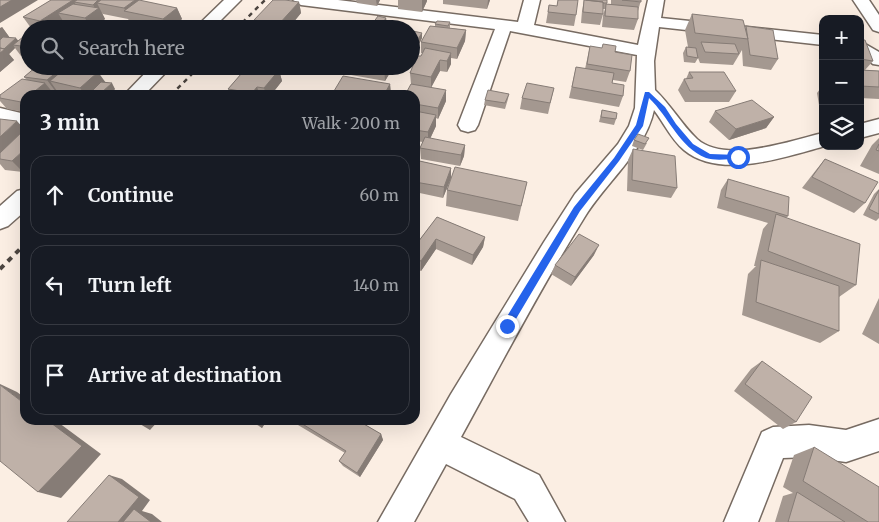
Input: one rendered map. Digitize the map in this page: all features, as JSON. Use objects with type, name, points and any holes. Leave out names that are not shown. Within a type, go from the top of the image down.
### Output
[{"type":"street","points":[[212,20],[233,0]]},
{"type":"street","points":[[301,0],[372,16],[525,28],[646,52]]},
{"type":"street","points":[[525,28],[532,0]]},
{"type":"street","points":[[861,0],[879,27]]},
{"type":"street","points":[[395,522],[507,326],[577,209],[640,126],[647,93],[646,52],[655,11],[819,39]]},
{"type":"street","points":[[468,125],[504,26]]},
{"type":"street","points":[[864,49],[879,60]]},
{"type":"street","points":[[138,90],[154,75]]},
{"type":"street","points":[[647,93],[663,108],[673,125],[691,145],[709,156],[730,158],[765,154],[819,141]]},
{"type":"street","points":[[0,114],[20,119]]},
{"type":"street","points":[[864,130],[879,126]]},
{"type":"street","points":[[0,220],[20,202]]},
{"type":"street","points":[[741,522],[773,443],[809,441],[846,446],[879,435]]},
{"type":"street","points":[[440,444],[527,487],[548,522]]},
{"type":"building","points":[[0,0],[12,0],[0,7]]},
{"type":"building","points":[[51,0],[73,0],[42,20],[23,17]]},
{"type":"building","points":[[77,0],[98,0],[93,5],[74,2]]},
{"type":"building","points":[[101,0],[135,0],[124,8],[97,3]]},
{"type":"building","points":[[139,0],[177,8],[163,19],[124,11]]},
{"type":"building","points":[[273,0],[299,2],[283,20],[254,20]]},
{"type":"building","points":[[558,0],[578,0],[576,15],[548,12],[549,5],[557,6]]},
{"type":"building","points":[[584,0],[603,2],[603,14],[583,12]]},
{"type":"building","points":[[586,0],[607,0],[607,3],[603,3]]},
{"type":"building","points":[[622,0],[641,0],[641,2]]},
{"type":"building","points":[[73,4],[99,8],[85,18],[58,13]]},
{"type":"building","points":[[606,4],[638,7],[638,19],[605,16]]},
{"type":"building","points":[[692,14],[743,20],[748,39],[695,33]]},
{"type":"building","points":[[378,16],[386,18],[385,20],[375,20]]},
{"type":"building","points":[[437,21],[450,22],[448,26],[435,24]]},
{"type":"building","points":[[430,26],[466,30],[457,48],[421,42]]},
{"type":"building","points":[[746,26],[773,30],[778,59],[750,55]]},
{"type":"building","points":[[3,37],[16,38],[4,49],[0,48],[0,40]]},
{"type":"building","points":[[20,39],[20,46],[13,45]]},
{"type":"building","points":[[864,40],[865,40],[873,61],[864,60]]},
{"type":"building","points":[[701,42],[735,44],[739,54],[705,52]]},
{"type":"building","points":[[603,44],[616,46],[615,52],[632,55],[630,71],[587,64],[590,46],[602,48]]},
{"type":"building","points":[[686,47],[696,48],[698,58],[687,56]]},
{"type":"building","points":[[425,48],[451,53],[447,61],[440,60],[431,77],[420,75],[421,56]]},
{"type":"building","points":[[576,67],[614,73],[612,83],[624,85],[623,96],[572,87]]},
{"type":"building","points":[[864,70],[879,71],[879,87],[864,86]]},
{"type":"building","points":[[689,72],[724,72],[736,91],[690,91],[684,79],[693,78]]},
{"type":"building","points":[[26,75],[53,75],[47,80],[24,77]]},
{"type":"building","points":[[57,75],[95,75],[80,88],[50,81]]},
{"type":"building","points":[[240,75],[275,75],[264,88],[257,87],[254,90],[228,89]]},
{"type":"building","points":[[343,76],[390,84],[387,90],[335,90]]},
{"type":"building","points":[[22,79],[45,83],[36,90],[20,90],[20,102],[0,98],[0,95]]},
{"type":"building","points":[[101,82],[112,83],[104,90],[93,90]]},
{"type":"building","points":[[527,83],[554,88],[550,103],[522,98]]},
{"type":"building","points":[[411,84],[446,90],[438,108],[420,105],[420,90],[408,90]]},
{"type":"building","points":[[488,90],[509,94],[505,103],[485,100]]},
{"type":"building","points":[[752,100],[774,117],[736,129],[715,111]]},
{"type":"building","points":[[602,110],[617,113],[616,119],[601,117]]},
{"type":"building","points":[[420,112],[436,115],[428,132],[420,131]]},
{"type":"building","points":[[0,119],[17,121],[0,137]]},
{"type":"building","points":[[20,134],[20,154],[12,161],[0,159],[0,153]]},
{"type":"building","points":[[638,134],[649,138],[645,144],[634,140]]},
{"type":"building","points":[[425,137],[465,145],[461,155],[420,148]]},
{"type":"building","points":[[633,149],[675,156],[677,188],[632,180]]},
{"type":"building","points":[[825,159],[878,182],[865,203],[812,177]]},
{"type":"building","points":[[420,161],[451,168],[444,187],[420,183]]},
{"type":"building","points":[[455,167],[527,182],[521,206],[447,190]]},
{"type":"building","points":[[728,179],[789,197],[788,216],[725,197]]},
{"type":"building","points":[[879,190],[879,214],[869,209]]},
{"type":"building","points":[[776,214],[860,244],[856,285],[768,251]]},
{"type":"building","points":[[437,217],[485,237],[473,255],[436,239],[421,261],[420,239]]},
{"type":"building","points":[[579,234],[599,245],[575,277],[555,265]]},
{"type":"building","points":[[761,260],[839,286],[839,331],[756,302]]},
{"type":"building","points":[[762,361],[812,397],[796,422],[745,384]]},
{"type":"building","points":[[0,385],[20,400],[20,425],[54,425],[82,446],[38,492],[0,461]]},
{"type":"building","points":[[304,425],[366,425],[381,434],[357,473],[339,461],[346,451]]},
{"type":"building","points":[[814,447],[879,487],[879,522],[868,522],[803,481]]},
{"type":"building","points":[[109,475],[139,497],[118,522],[67,522]]},
{"type":"building","points":[[797,492],[845,522],[788,522]]},
{"type":"building","points":[[134,509],[151,522],[123,522]]},
{"type":"railway","points":[[245,20],[265,0]]},
{"type":"railway","points":[[176,90],[191,75]]},
{"type":"railway","points":[[0,269],[20,249]]},
{"type":"route","points":[[507,326],[577,209],[640,126],[647,93],[663,108],[673,125],[691,145],[709,156],[738,157]]}]
